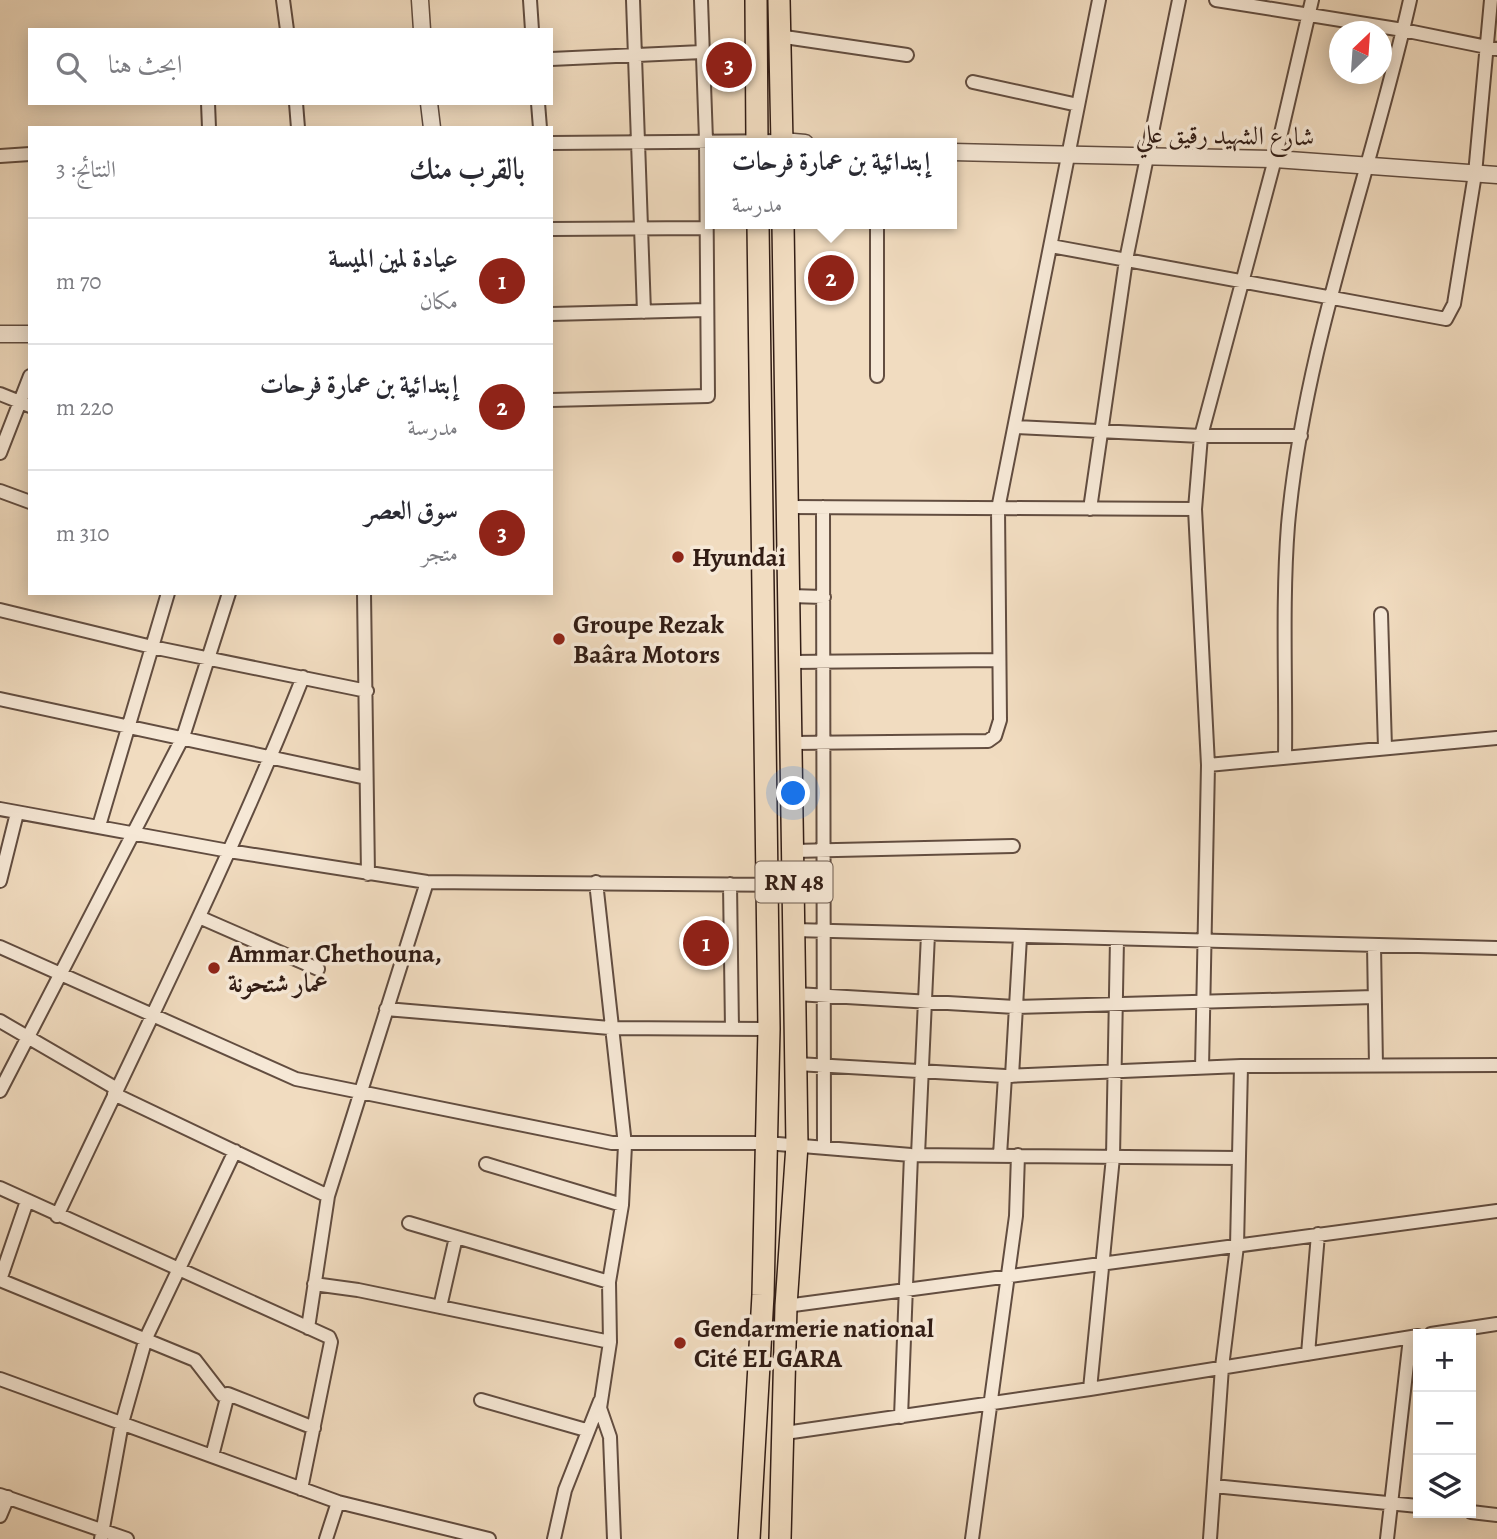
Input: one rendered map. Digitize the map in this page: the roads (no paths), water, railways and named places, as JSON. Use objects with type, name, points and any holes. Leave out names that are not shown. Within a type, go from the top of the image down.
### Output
[{"type":"main road","points":[[756,0],[757,138]]},
{"type":"main road","points":[[779,0],[782,138]]},
{"type":"main road","name":"RN 48","points":[[748,1539],[763,1294],[769,1029],[758,229]]},
{"type":"main road","name":"RN 48","points":[[780,1539],[785,1433],[786,1306],[797,1145],[783,229]]},
{"type":"street","points":[[283,0],[287,28]]},
{"type":"street","points":[[419,0],[422,28]]},
{"type":"street","points":[[530,0],[532,28]]},
{"type":"street","points":[[633,0],[644,312]]},
{"type":"street","points":[[701,0],[706,138]]},
{"type":"street","points":[[792,743],[992,740],[1000,720],[998,509],[1100,0]]},
{"type":"street","points":[[1090,509],[1126,260],[1179,0]]},
{"type":"street","points":[[1216,0],[1403,30],[1491,48]]},
{"type":"street","points":[[1202,1068],[1208,765],[1195,509],[1201,436],[1275,159],[1312,0]]},
{"type":"street","points":[[1285,758],[1288,526],[1301,436],[1332,297],[1370,163],[1410,0]]},
{"type":"street","points":[[1051,246],[1446,319],[1454,304],[1475,174],[1491,48],[1491,0]]},
{"type":"street","points":[[778,36],[907,55]]},
{"type":"street","points":[[553,59],[702,52]]},
{"type":"street","points":[[973,82],[1078,105]]},
{"type":"street","points":[[208,105],[209,126]]},
{"type":"street","points":[[296,105],[298,126]]},
{"type":"street","points":[[429,105],[432,126]]},
{"type":"street","points":[[538,105],[540,126]]},
{"type":"street","points":[[553,143],[705,140]]},
{"type":"street","name":"شارع الشهيد رقيق علي","points":[[957,152],[1370,163],[1497,175]]},
{"type":"street","points":[[0,156],[28,154]]},
{"type":"street","points":[[553,229],[705,228]]},
{"type":"street","points":[[553,400],[708,396],[706,229]]},
{"type":"street","points":[[877,229],[877,376]]},
{"type":"street","points":[[553,314],[707,310]]},
{"type":"street","points":[[0,334],[28,334]]},
{"type":"street","points":[[0,394],[25,404],[0,453]]},
{"type":"street","points":[[1015,426],[1201,436],[1301,436]]},
{"type":"street","points":[[0,491],[28,501]]},
{"type":"street","points":[[789,507],[1195,509]]},
{"type":"street","points":[[823,507],[826,931],[824,1147]]},
{"type":"street","points":[[99,825],[167,595]]},
{"type":"street","points":[[0,1091],[136,833],[183,737],[228,595]]},
{"type":"street","points":[[364,595],[368,874]]},
{"type":"street","points":[[790,596],[824,597]]},
{"type":"street","points":[[0,610],[152,647],[367,691]]},
{"type":"street","points":[[1381,614],[1385,748]]},
{"type":"street","points":[[791,662],[999,660]]},
{"type":"street","points":[[57,1216],[154,1018],[271,757],[303,677]]},
{"type":"street","points":[[0,699],[366,778]]},
{"type":"street","points":[[1208,765],[1497,738]]},
{"type":"street","points":[[0,808],[229,851],[427,883],[794,885]]},
{"type":"street","points":[[0,881],[17,813]]},
{"type":"street","points":[[793,851],[1013,846]]},
{"type":"street","points":[[596,882],[625,1145],[622,1205],[609,1282],[610,1342],[600,1408],[610,1437],[614,1539]]},
{"type":"street","points":[[308,1328],[328,1196],[427,883]]},
{"type":"street","points":[[730,884],[732,1029]]},
{"type":"street","points":[[199,917],[318,969]]},
{"type":"street","points":[[794,930],[1497,948]]},
{"type":"street","points":[[901,1416],[906,1289],[928,934]]},
{"type":"street","points":[[1000,1155],[1016,1007],[1020,937]]},
{"type":"street","points":[[1090,1389],[1112,1157],[1117,939]]},
{"type":"street","points":[[1374,945],[1376,1066]]},
{"type":"street","points":[[0,947],[286,1076],[359,1094],[625,1145],[766,1143],[915,1155],[1238,1158]]},
{"type":"street","points":[[796,994],[1016,1007],[1374,997]]},
{"type":"street","points":[[386,1009],[610,1028],[769,1029]]},
{"type":"street","points":[[0,1021],[116,1092],[328,1196]]},
{"type":"street","points":[[797,1064],[1008,1076],[1241,1066],[1497,1065]]},
{"type":"street","points":[[1210,1539],[1222,1367],[1237,1246],[1241,1066]]},
{"type":"street","points":[[101,1534],[122,1423],[146,1338],[235,1151]]},
{"type":"street","points":[[972,1539],[1016,1216],[1018,1154]]},
{"type":"street","points":[[486,1164],[622,1205]]},
{"type":"street","points":[[0,1188],[177,1271],[329,1336],[331,1342],[301,1489]]},
{"type":"street","points":[[27,1201],[0,1280],[195,1360],[222,1395],[228,1394],[314,1428]]},
{"type":"street","points":[[786,1306],[1497,1211]]},
{"type":"street","points":[[409,1223],[609,1282]]},
{"type":"street","points":[[1308,1354],[1318,1234]]},
{"type":"street","points":[[440,1307],[456,1237]]},
{"type":"street","points":[[314,1284],[610,1342]]},
{"type":"street","points":[[1464,1329],[1497,1324]]},
{"type":"street","points":[[785,1433],[1090,1389],[1413,1337]]},
{"type":"street","points":[[1387,1539],[1413,1344]]},
{"type":"street","points":[[0,1379],[122,1423],[166,1442],[338,1502],[489,1539]]},
{"type":"street","points":[[212,1456],[228,1394]]},
{"type":"street","points":[[554,1539],[565,1490],[586,1430],[602,1397]]},
{"type":"street","points":[[481,1401],[586,1430]]},
{"type":"street","points":[[1213,1486],[1413,1505]]},
{"type":"street","points":[[0,1516],[4,1496],[101,1534],[127,1539]]},
{"type":"street","points":[[326,1539],[338,1502]]},
{"type":"street","points":[[1476,1513],[1497,1515]]},
{"type":"place","name":"سوق العصر","points":[[729,65]]},
{"type":"place","name":"إبتدائية بن عمارة فرحات","points":[[831,278]]},
{"type":"place","name":"Hyundai","points":[[678,557]]},
{"type":"place","name":"Groupe Rezak Baâra Motors","points":[[559,639]]},
{"type":"place","name":"عيادة لمين الميسة","points":[[706,943]]},
{"type":"place","name":"Ammar Chethouna, عمار شتحونة","points":[[214,968]]},
{"type":"place","name":"Gendarmerie national Cité EL GARA","points":[[680,1343]]}]
